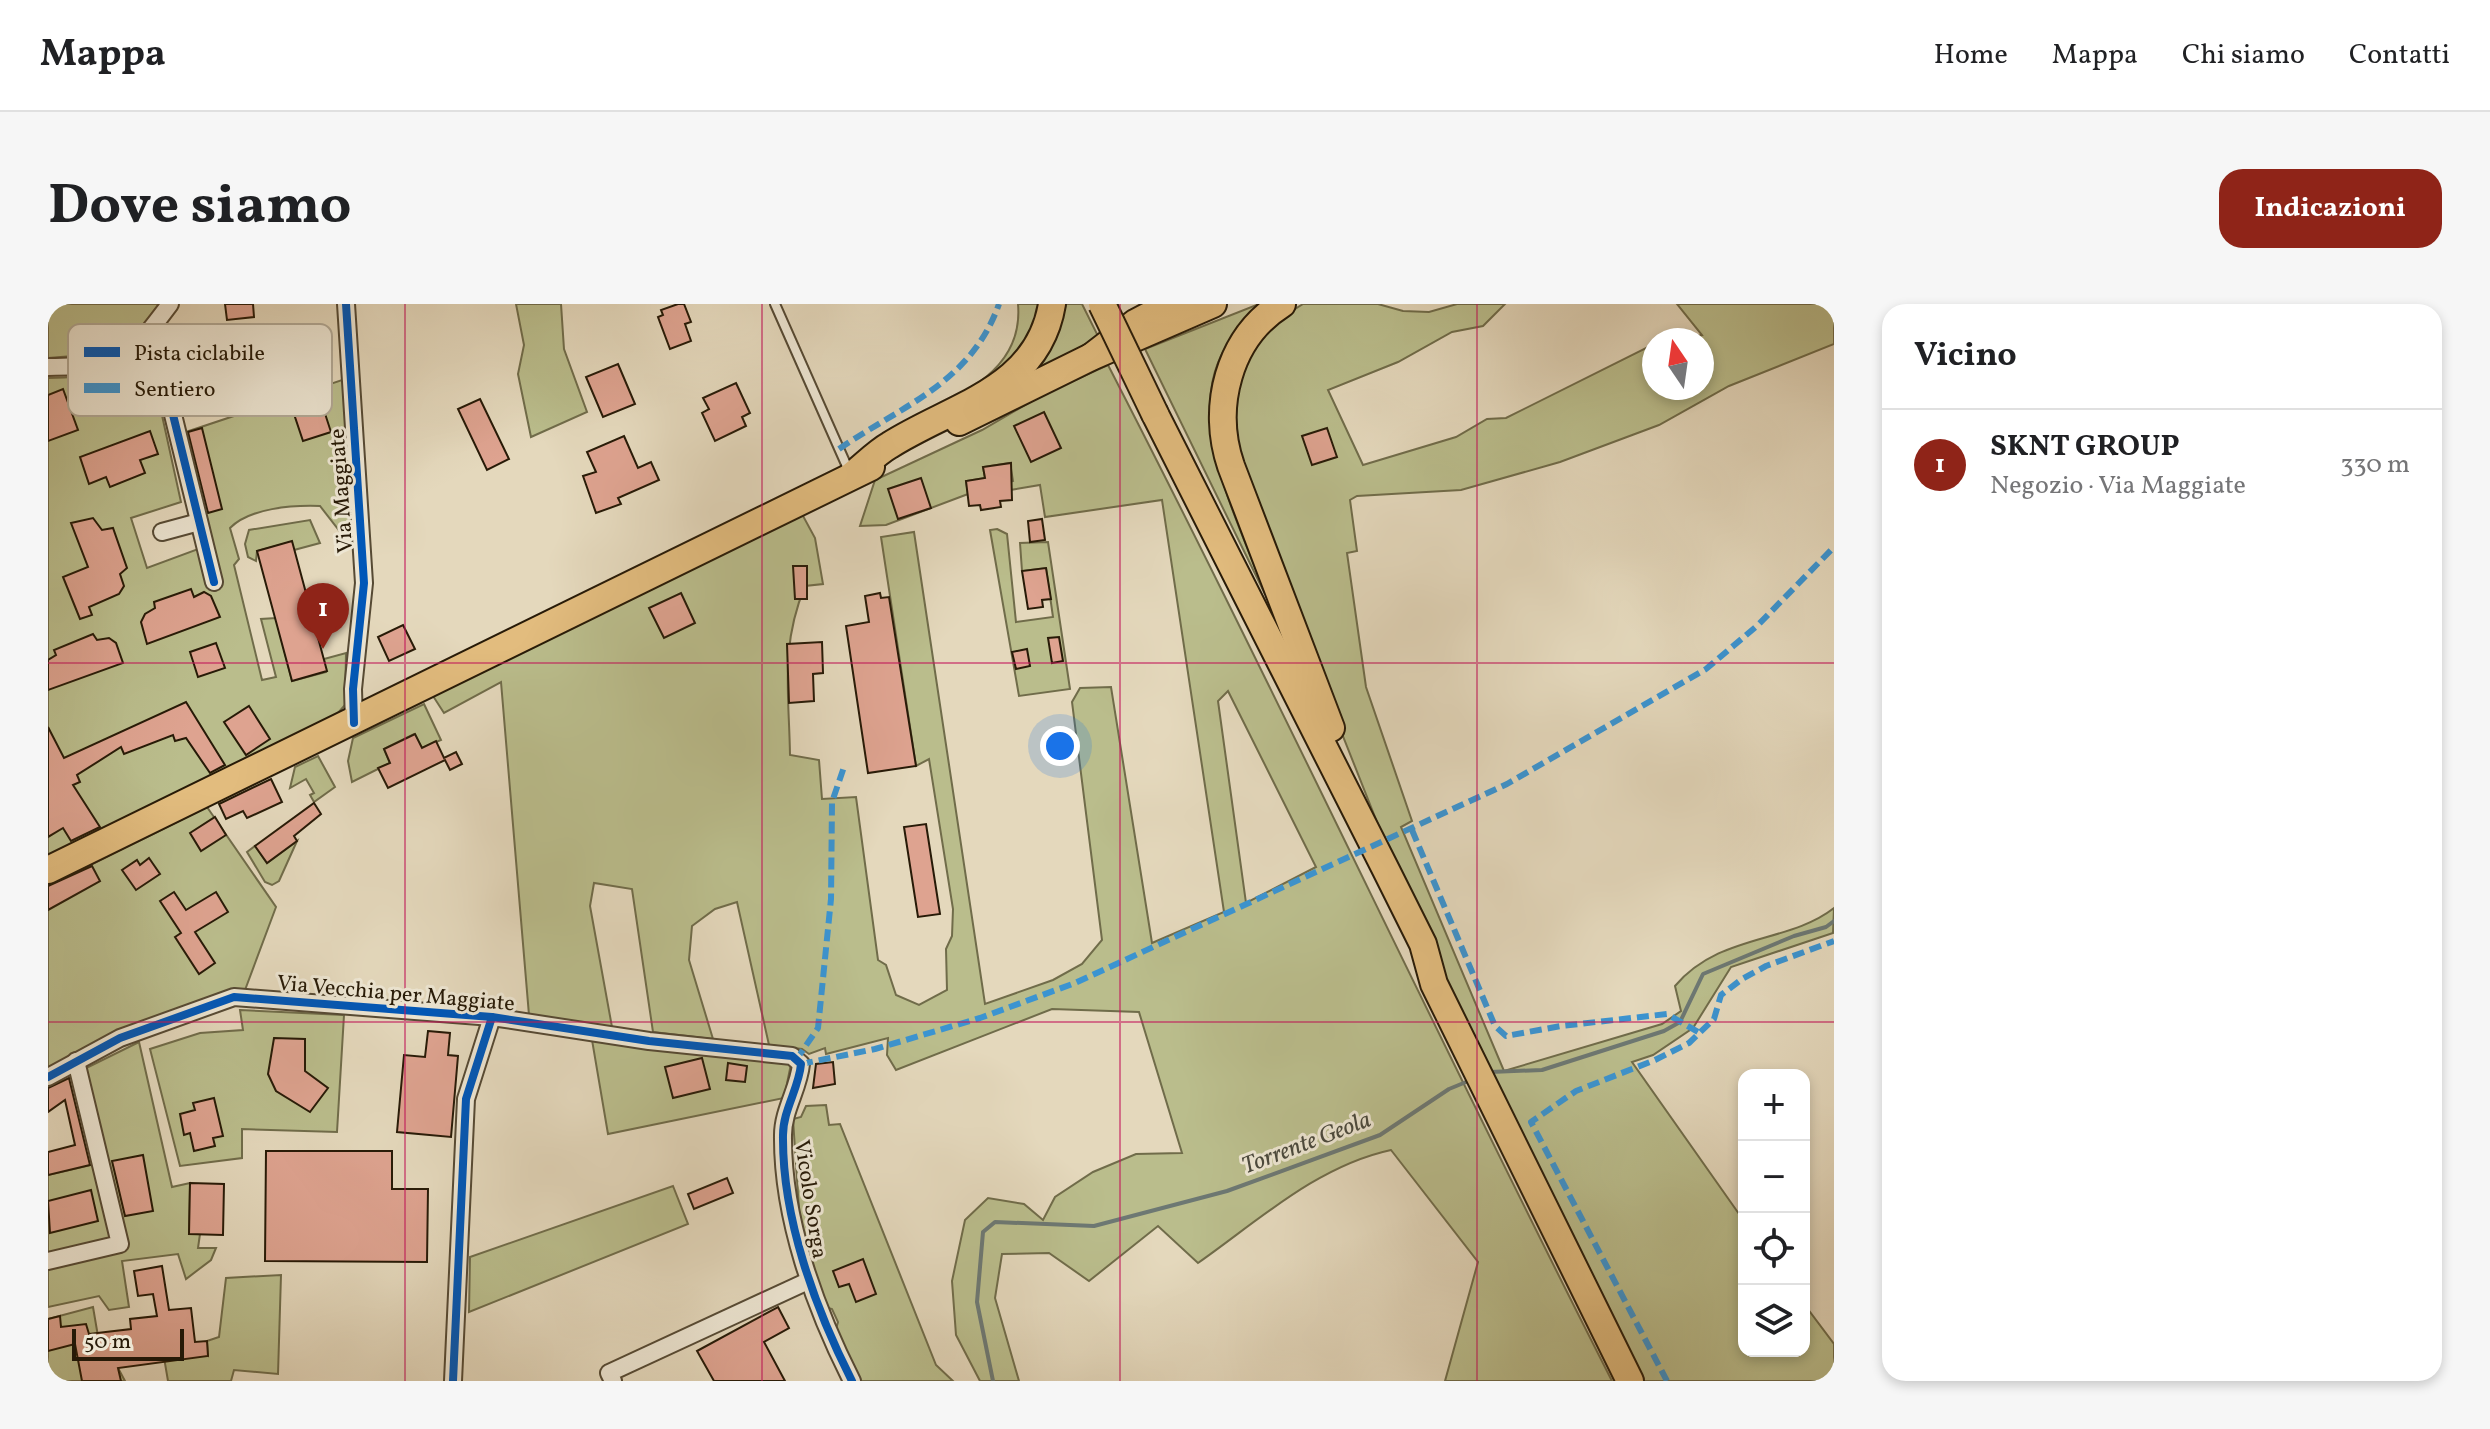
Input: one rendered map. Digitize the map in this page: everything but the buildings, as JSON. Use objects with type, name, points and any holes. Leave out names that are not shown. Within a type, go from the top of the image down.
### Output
[{"type":"main road","points":[[851,476],[889,445],[1009,381],[1033,353],[1052,304]]},
{"type":"main road","points":[[1102,304],[1423,944],[1434,984],[1630,1381]]},
{"type":"main road","points":[[1091,357],[1135,323],[1171,304]]},
{"type":"main road","points":[[48,870],[354,723],[1028,387],[1213,304]]},
{"type":"main road","points":[[1282,304],[1251,334],[1229,372],[1221,411],[1225,449],[1386,870]]},
{"type":"street","points":[[156,324],[170,304]]},
{"type":"street","name":"Via Maggiate","points":[[346,304],[364,583],[353,689],[354,723]]},
{"type":"street","points":[[48,367],[68,366]]},
{"type":"street","points":[[173,416],[214,582]]},
{"type":"street","points":[[162,532],[199,522]]},
{"type":"street","name":"Via Vecchia per Maggiate","points":[[48,1077],[120,1038],[234,997],[492,1017],[649,1041],[792,1056],[801,1064]]},
{"type":"street","points":[[453,1381],[466,1099],[492,1017]]},
{"type":"street","points":[[48,1261],[120,1244],[76,1061]]},
{"type":"street","name":"Vicolo Sorga","points":[[801,1064],[800,1079],[783,1133],[790,1200],[808,1281],[852,1381]]},
{"type":"street","points":[[613,1381],[609,1373],[808,1281]]},
{"type":"lane","points":[[775,304],[851,476]]},
{"type":"green space","points":[[48,304],[159,304],[145,324],[68,324],[68,356],[48,358]]},
{"type":"green space","points":[[516,304],[561,304],[564,349],[587,412],[531,437],[518,374],[524,345]]},
{"type":"green space","points":[[1018,304],[1042,304],[1041,316],[1011,368],[908,423],[966,391],[999,365],[1010,348],[1017,328]]},
{"type":"green space","points":[[1058,304],[1082,304],[1099,338],[1032,376],[1029,371]]},
{"type":"green space","points":[[1259,304],[1269,304],[1229,342],[1215,371],[1210,402],[1219,468],[1265,594],[1145,349]]},
{"type":"green space","points":[[1303,304],[1378,304],[1403,311],[1429,312],[1457,304],[1505,304],[1483,326],[1452,332],[1398,362],[1328,390],[1363,465],[1456,437],[1487,419],[1506,418],[1642,350],[1642,400],[1704,400],[1659,425],[1560,462],[1461,490],[1357,496],[1350,500],[1357,551],[1347,553],[1366,687],[1412,821],[1401,827],[1504,1071],[1662,1024],[1681,1011],[1675,986],[1693,969],[1733,948],[1816,920],[1834,908],[1833,933],[1731,967],[1693,1028],[1653,1055],[1632,1062],[1738,1212],[1738,1357],[1810,1357],[1810,1312],[1834,1344],[1834,1381],[1639,1381],[1496,1095],[1377,822],[1283,585],[1228,417],[1245,354],[1268,326]]},
{"type":"green space","points":[[1677,304],[1834,304],[1834,344],[1714,394],[1714,328],[1696,328]]},
{"type":"green space","points":[[1108,365],[1612,1381],[1445,1381],[1478,1262],[1391,1150],[1338,1168],[1313,1182],[1198,1263],[1158,1226],[1089,1281],[1049,1253],[1002,1254],[995,1298],[1019,1381],[980,1381],[956,1335],[952,1281],[965,1220],[988,1198],[1024,1204],[1043,1220],[1055,1197],[1093,1172],[1136,1154],[1182,1153],[1139,1012],[1052,1009],[896,1070],[887,1055],[888,1038],[826,1054],[825,1048],[809,1054],[802,1049],[769,1045],[737,902],[715,909],[692,926],[689,960],[713,1039],[653,1032],[632,889],[594,883],[590,906],[612,1027],[529,1015],[501,682],[444,713],[433,696],[802,514],[815,538],[823,584],[805,586],[792,629],[788,669],[790,755],[819,760],[822,799],[856,797],[878,960],[886,965],[896,995],[919,1005],[947,990],[946,949],[952,936],[953,909],[929,759],[916,766],[881,537],[914,532],[985,1004],[1053,980],[1082,964],[1102,940],[1072,702],[1080,688],[1111,687],[1152,943],[1224,912],[1162,500],[1045,517],[1040,485],[1010,490],[1009,482],[1013,481],[1010,463],[983,467],[985,478],[966,481],[968,494],[886,525],[860,526],[875,480],[982,430],[1044,394]],"holes":[[[1228,691],[1316,867],[1246,903],[1218,701]]]},
{"type":"green space","points":[[68,377],[68,416],[162,416],[181,502],[131,518],[147,568],[212,544],[183,433],[234,416],[332,416],[332,383],[345,379],[352,536],[345,538],[320,506],[284,507],[260,512],[238,521],[230,528],[239,559],[234,565],[262,680],[276,677],[261,619],[276,618],[292,681],[326,672],[324,659],[346,653],[345,705],[330,722],[48,860],[48,378]]},
{"type":"green space","points":[[310,520],[320,543],[294,550],[291,542],[257,551],[256,561],[248,557],[245,544],[249,530]]},
{"type":"green space","points":[[997,529],[1007,534],[1016,622],[1053,617],[1046,568],[1022,571],[1020,543],[1048,542],[1070,689],[1019,696],[990,530]]},
{"type":"green space","points":[[424,704],[441,740],[422,748],[414,734],[384,749],[390,763],[352,782],[348,761],[353,738]]},
{"type":"green space","points":[[318,756],[335,787],[314,802],[310,795],[314,793],[306,779],[290,788],[295,767]]},
{"type":"green space","points":[[207,807],[276,907],[245,990],[48,1070],[48,886]]},
{"type":"green space","points":[[297,841],[279,881],[272,885],[265,882],[247,852],[255,846],[267,863]]},
{"type":"green space","points":[[240,1010],[344,1015],[337,1132],[242,1129],[242,1158],[180,1166],[150,1049],[200,1033],[243,1030]]},
{"type":"green space","points":[[592,1040],[791,1064],[784,1098],[608,1134]]},
{"type":"green space","points":[[139,1042],[172,1187],[190,1183],[189,1234],[200,1234],[198,1248],[216,1248],[211,1260],[186,1279],[178,1254],[122,1261],[129,1307],[109,1310],[99,1296],[48,1307],[48,1175],[95,1164],[72,1075]]},
{"type":"green space","points":[[826,1105],[829,1125],[840,1124],[936,1365],[953,1381],[860,1381],[836,1329],[838,1322],[832,1309],[825,1307],[807,1260],[799,1210],[793,1119],[801,1117],[806,1106]]},
{"type":"green space","points":[[673,1186],[688,1224],[469,1312],[470,1257]]},
{"type":"green space","points":[[281,1275],[278,1374],[234,1370],[231,1381],[168,1381],[161,1340],[208,1356],[207,1341],[219,1337],[226,1278]]},
{"type":"green space","points":[[93,1307],[101,1354],[118,1368],[125,1381],[48,1381],[48,1319]]},
{"type":"waterway","name":"Torrente Geola","points":[[1490,1072],[1542,1070],[1664,1031],[1680,1022],[1703,974],[1794,936],[1826,927],[1834,921]]},
{"type":"waterway","name":"Torrente Geola","points":[[993,1381],[977,1302],[983,1232],[995,1222],[1094,1226],[1227,1191],[1380,1135],[1449,1089],[1471,1080]]},
{"type":"marked path","points":[[839,449],[910,405],[953,373],[987,331],[999,304]]},
{"type":"marked path","points":[[801,1064],[875,1049],[980,1018],[1075,983],[1507,784],[1706,669],[1758,625],[1834,547]]},
{"type":"marked path","points":[[796,1060],[818,1028],[831,899],[832,802],[845,764]]},
{"type":"marked path","points":[[1412,830],[1495,1026],[1506,1036],[1561,1026],[1667,1014],[1698,1032]]},
{"type":"marked path","points":[[1667,1381],[1531,1122],[1576,1091],[1689,1043],[1714,1019],[1721,995],[1742,979],[1766,966],[1834,941]]},
{"type":"cycle path","points":[[346,304],[364,583],[353,689],[354,723]]},
{"type":"cycle path","points":[[173,416],[214,582]]},
{"type":"cycle path","points":[[48,1077],[120,1038],[234,997],[492,1017],[649,1041],[792,1056],[801,1064],[783,1135],[788,1198],[803,1262],[825,1323],[852,1381]]},
{"type":"cycle path","points":[[453,1381],[466,1099],[492,1017]]},
{"type":"place","name":"SKNT GROUP","points":[[323,649]]}]
